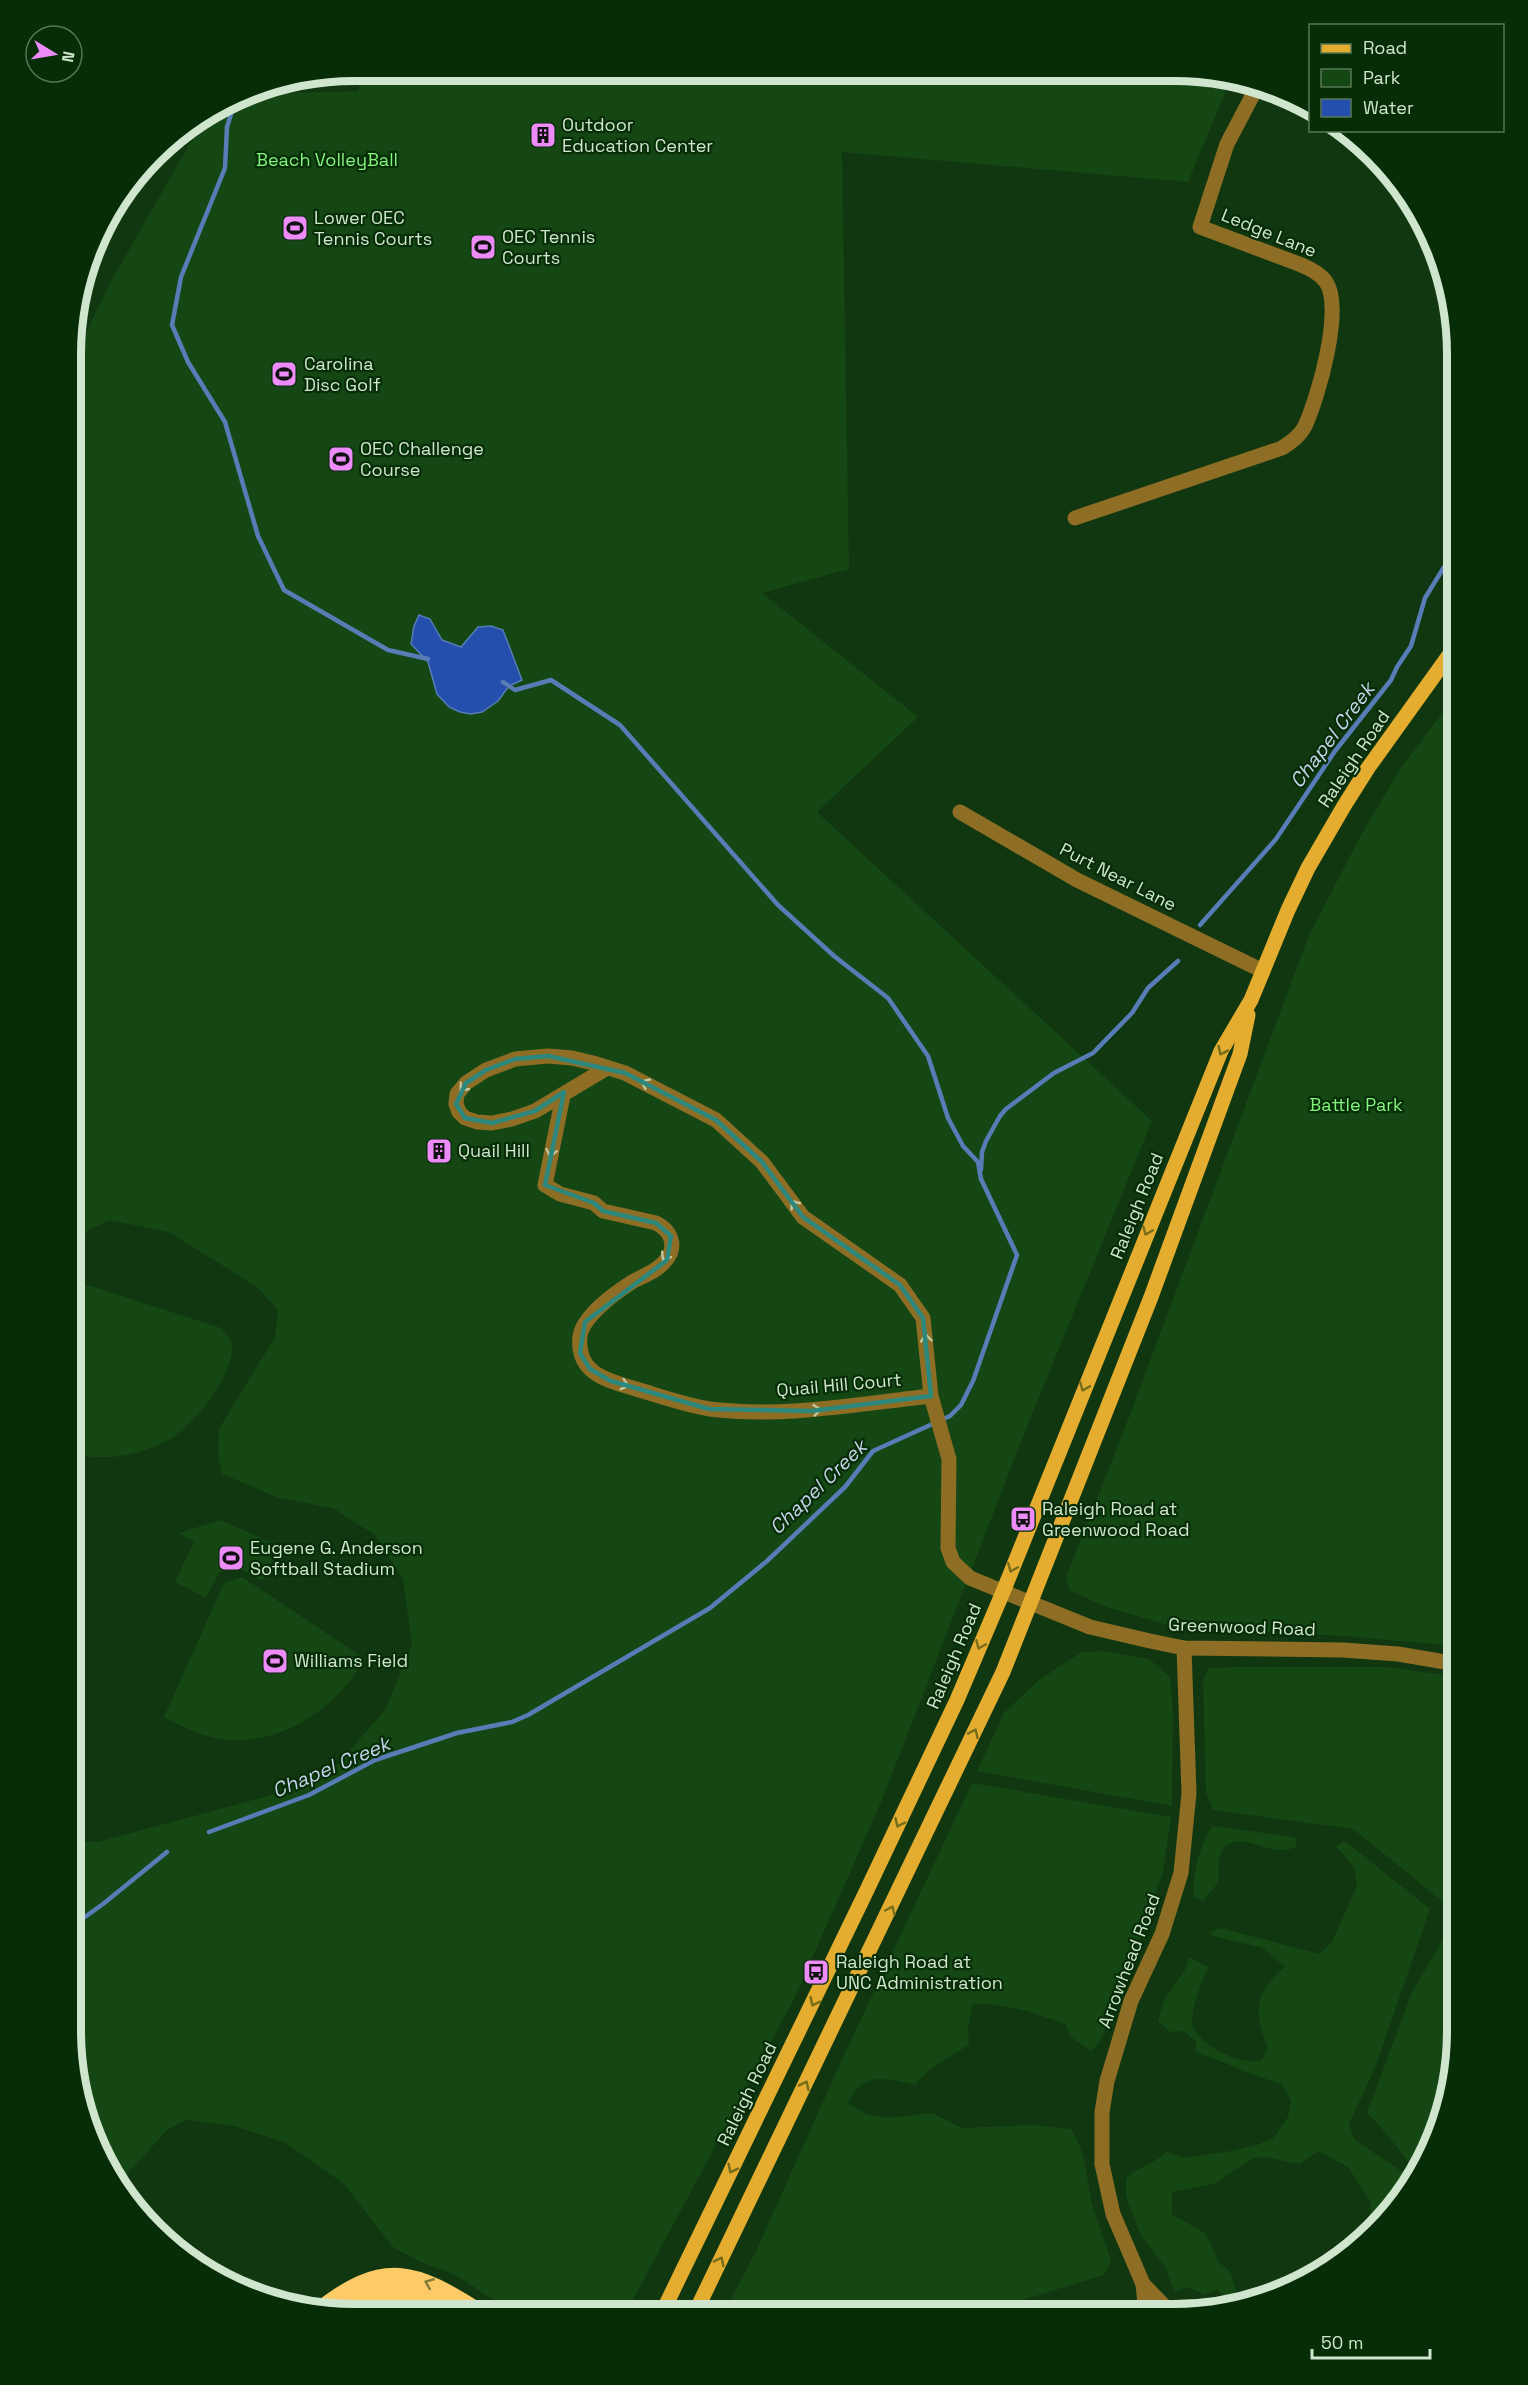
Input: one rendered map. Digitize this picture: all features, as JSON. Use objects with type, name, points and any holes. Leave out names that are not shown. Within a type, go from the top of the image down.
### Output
[{"type":"highway","points":[[330,2303],[358,2284],[391,2277],[427,2282],[465,2304]]},
{"type":"highway","points":[[350,2304],[370,2294],[395,2291],[418,2294],[436,2304]]},
{"type":"main road","name":"Raleigh Road","points":[[666,2304],[957,1700],[1003,1592],[1221,1051],[1251,1000],[1308,868],[1368,768],[1447,658]]},
{"type":"main road","name":"Raleigh Road","points":[[699,2304],[1003,1672],[1151,1297],[1240,1054],[1251,1000]]},
{"type":"street","name":"Ledge Lane","points":[[1076,519],[1282,448],[1296,438],[1304,427],[1319,384],[1332,323],[1333,300],[1326,282],[1314,270],[1200,227],[1227,144],[1254,93]]},
{"type":"street","name":"Purt Near Lane","points":[[960,812],[1077,880],[1263,971]]},
{"type":"street","points":[[607,1068],[535,1111],[492,1123],[465,1118],[459,1112],[456,1104],[457,1094],[466,1083],[486,1070],[515,1059],[548,1056],[572,1058],[607,1068],[651,1086],[716,1120],[762,1162],[804,1216],[900,1285],[923,1318],[932,1396],[945,1437],[949,1459],[947,1541],[949,1554],[958,1569],[970,1578],[1003,1592]]},
{"type":"street","name":"Quail Hill Court","points":[[563,1096],[545,1185],[560,1194],[594,1203],[603,1211],[656,1223],[671,1236],[672,1245],[667,1260],[611,1298],[585,1322],[580,1337],[580,1353],[585,1365],[611,1381],[709,1409],[811,1411],[932,1396]]},
{"type":"street","name":"Greenwood Road","points":[[1003,1592],[1090,1627],[1184,1648],[1278,1651],[1343,1650],[1398,1654],[1447,1662]]},
{"type":"street","name":"Arrowhead Road","points":[[1145,2304],[1143,2284],[1113,2214],[1102,2164],[1102,2112],[1107,2081],[1131,2001],[1162,1934],[1181,1873],[1189,1793],[1184,1648]]},
{"type":"street","points":[[1143,2284],[1162,2304]]},
{"type":"highlighted area","points":[[548,1056],[625,1073],[716,1120],[762,1162],[803,1217],[900,1285],[923,1318],[931,1396],[811,1411],[709,1409],[611,1381],[590,1369],[580,1353],[585,1322],[667,1260],[671,1236],[656,1223],[603,1211],[594,1203],[545,1185],[564,1092],[535,1111],[492,1123],[465,1118],[456,1104],[466,1083],[486,1070],[515,1059]]},
{"type":"green space","name":"Beach VolleyBall","points":[[359,81],[1174,81],[1231,87],[1226,91],[1188,182],[842,152],[849,569],[762,593],[918,717],[817,812],[1152,1121],[1026,1429],[882,1800],[795,1997],[631,2304],[500,2304],[456,2275],[423,2263],[394,2248],[343,2183],[284,2142],[234,2126],[186,2120],[168,2129],[124,2178],[109,2152],[95,2119],[83,2066],[81,1842],[98,1842],[279,1793],[336,1766],[385,1710],[412,1644],[403,1579],[375,1535],[333,1508],[279,1498],[222,1474],[218,1455],[219,1429],[275,1337],[278,1310],[257,1287],[169,1232],[109,1220],[88,1231],[81,1240],[82,342],[109,285],[197,130],[233,109],[277,92],[359,91]]},
{"type":"green space","name":"Battle Park","points":[[1447,707],[1447,1645],[1342,1636],[1175,1627],[1106,1607],[1069,1590],[1066,1577],[1126,1425],[1309,935],[1360,837],[1400,769]]},
{"type":"green space","points":[[88,1285],[221,1328],[227,1334],[232,1347],[231,1359],[220,1384],[202,1410],[173,1437],[150,1448],[124,1455],[96,1457],[81,1454],[81,1290]]},
{"type":"green space","name":"Eugene G. Anderson Softball Stadium","points":[[221,1520],[281,1547],[262,1581],[240,1569],[219,1572],[206,1598],[175,1582],[194,1542],[179,1533]]},
{"type":"green space","name":"Williams Field","points":[[242,1577],[362,1657],[356,1673],[349,1682],[311,1717],[296,1726],[263,1737],[228,1740],[199,1733],[164,1717],[224,1583]]},
{"type":"green space","points":[[1102,1651],[1149,1659],[1170,1677],[1173,1714],[1172,1806],[977,1771],[1004,1713],[1039,1680],[1082,1652]]},
{"type":"green space","points":[[1387,1667],[1447,1676],[1447,1905],[1353,1829],[1213,1810],[1206,1792],[1203,1680],[1209,1668]]},
{"type":"green space","points":[[972,1783],[1171,1817],[1163,1872],[1135,1954],[1100,2042],[1091,2051],[1071,2037],[1066,2025],[1054,2020],[1009,2007],[973,2004],[968,2029],[969,2044],[933,2068],[915,2085],[885,2079],[868,2081],[854,2093],[848,2103],[866,2114],[886,2118],[932,2113],[962,2128],[1034,2125],[1071,2129],[1081,2150],[1092,2202],[1111,2262],[1104,2275],[1019,2301],[1019,2304],[729,2304],[757,2249],[844,2055]]},
{"type":"green space","points":[[1212,1826],[1295,1837],[1297,1846],[1281,1850],[1244,1842],[1227,1845],[1223,1848],[1219,1858],[1218,1883],[1203,1901],[1194,1897],[1195,1870],[1200,1851]]},
{"type":"green space","points":[[1345,1841],[1430,1909],[1375,2068],[1349,2124],[1355,2140],[1403,2172],[1407,2172],[1391,2197],[1352,2238],[1370,2217],[1371,2203],[1348,2167],[1318,2151],[1300,2164],[1265,2157],[1253,2158],[1214,2184],[1172,2192],[1172,2214],[1206,2234],[1218,2261],[1230,2272],[1238,2296],[1226,2299],[1217,2289],[1205,2295],[1188,2287],[1174,2292],[1167,2270],[1140,2234],[1126,2196],[1126,2178],[1167,2152],[1185,2158],[1231,2151],[1257,2145],[1273,2138],[1288,2117],[1291,2101],[1282,2084],[1196,2052],[1196,2042],[1184,2031],[1170,2032],[1158,2021],[1164,2000],[1185,1970],[1189,1957],[1208,1967],[1194,2008],[1192,2022],[1194,2028],[1204,2041],[1228,2056],[1244,2061],[1261,2061],[1268,2047],[1260,2023],[1260,2003],[1268,1984],[1285,1967],[1263,1948],[1212,1936],[1210,1932],[1221,1928],[1319,1954],[1332,1942],[1357,1886],[1354,1867],[1336,1846]]},
{"type":"green space","points":[[1447,1932],[1445,2066],[1433,2119],[1411,2165],[1367,2113],[1412,1992]]},
{"type":"water","points":[[419,615],[430,619],[442,640],[461,647],[478,627],[491,626],[503,630],[522,680],[509,686],[498,701],[482,712],[471,714],[449,707],[437,694],[428,662],[411,644],[414,626]]},
{"type":"waterway","points":[[232,109],[227,127],[225,168],[181,277],[172,325],[188,362],[225,422],[258,536],[284,590],[388,650],[428,659]]},
{"type":"waterway","name":"Chapel Creek","points":[[1200,925],[1276,839],[1335,751],[1391,680],[1411,646],[1425,598],[1447,562]]},
{"type":"waterway","points":[[503,682],[515,690],[551,680],[620,725],[778,905],[834,956],[888,998],[928,1056],[948,1118],[963,1146],[978,1162],[981,1179]]},
{"type":"waterway","name":"Chapel Creek","points":[[981,1170],[982,1152],[986,1141],[1006,1109],[1054,1073],[1093,1053],[1132,1013],[1148,988],[1178,961]]},
{"type":"waterway","name":"Chapel Creek","points":[[209,1832],[309,1795],[375,1760],[457,1733],[512,1722],[528,1715],[710,1608],[767,1561],[845,1487],[873,1451],[950,1416],[961,1405],[973,1381],[1017,1255],[981,1179]]},
{"type":"waterway","name":"Chapel Creek","points":[[81,1920],[167,1852]]},
{"type":"place","name":"Outdoor Education Center","points":[[543,135]]},
{"type":"place","name":"Lower OEC Tennis Courts","points":[[295,228]]},
{"type":"place","name":"OEC Tennis Courts","points":[[483,247]]},
{"type":"place","name":"Carolina Disc Golf","points":[[284,374]]},
{"type":"place","name":"OEC Challenge Course","points":[[341,459]]},
{"type":"place","name":"Quail Hill","points":[[439,1151]]},
{"type":"place","name":"Raleigh Road at Greenwood Road","points":[[1023,1519]]},
{"type":"place","name":"Eugene G. Anderson Softball Stadium","points":[[231,1558]]},
{"type":"place","name":"Williams Field","points":[[275,1661]]},
{"type":"place","name":"Raleigh Road at UNC Administration","points":[[816,1972]]}]
